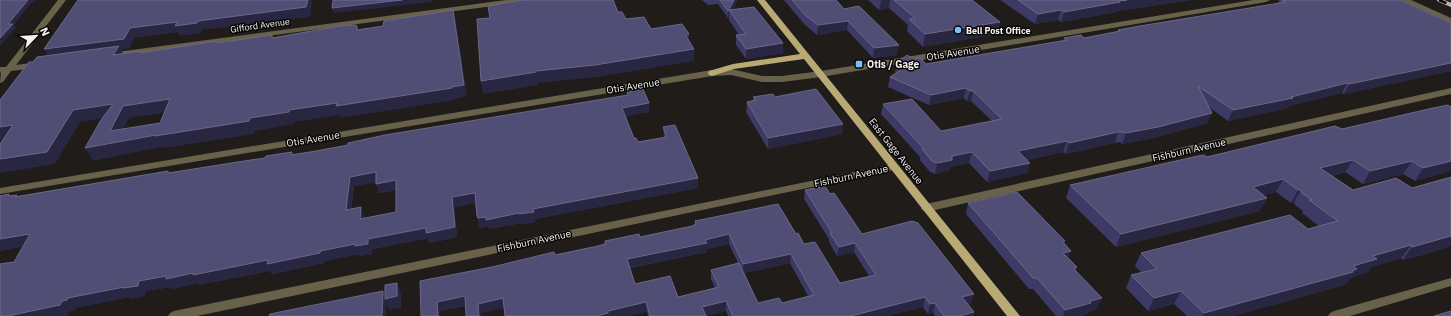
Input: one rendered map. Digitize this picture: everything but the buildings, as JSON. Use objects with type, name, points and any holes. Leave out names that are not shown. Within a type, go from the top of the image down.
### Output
[{"type":"main road","name":"East Gage Avenue","points":[[762,0],[926,208],[1014,316]]},
{"type":"main road","points":[[712,73],[734,67],[806,56]]},
{"type":"street","points":[[0,80],[4,69],[62,0]]},
{"type":"street","name":"Gifford Avenue","points":[[100,56],[523,0]]},
{"type":"street","name":"Otis Avenue","points":[[0,191],[712,73],[731,72],[762,79],[782,79],[821,74],[1266,0]]},
{"type":"street","points":[[1405,0],[1451,20]]},
{"type":"street","points":[[4,69],[47,64]]},
{"type":"street","name":"Fishburn Avenue","points":[[926,208],[1451,91]]},
{"type":"street","name":"Fishburn Avenue","points":[[174,316],[894,167]]},
{"type":"street","points":[[1334,316],[1451,282]]},
{"type":"railway","points":[[1439,0],[1451,5]]},
{"type":"place","name":"Bell Post Office","points":[[958,30]]},
{"type":"place","name":"Otis / Gage","points":[[859,64]]}]
